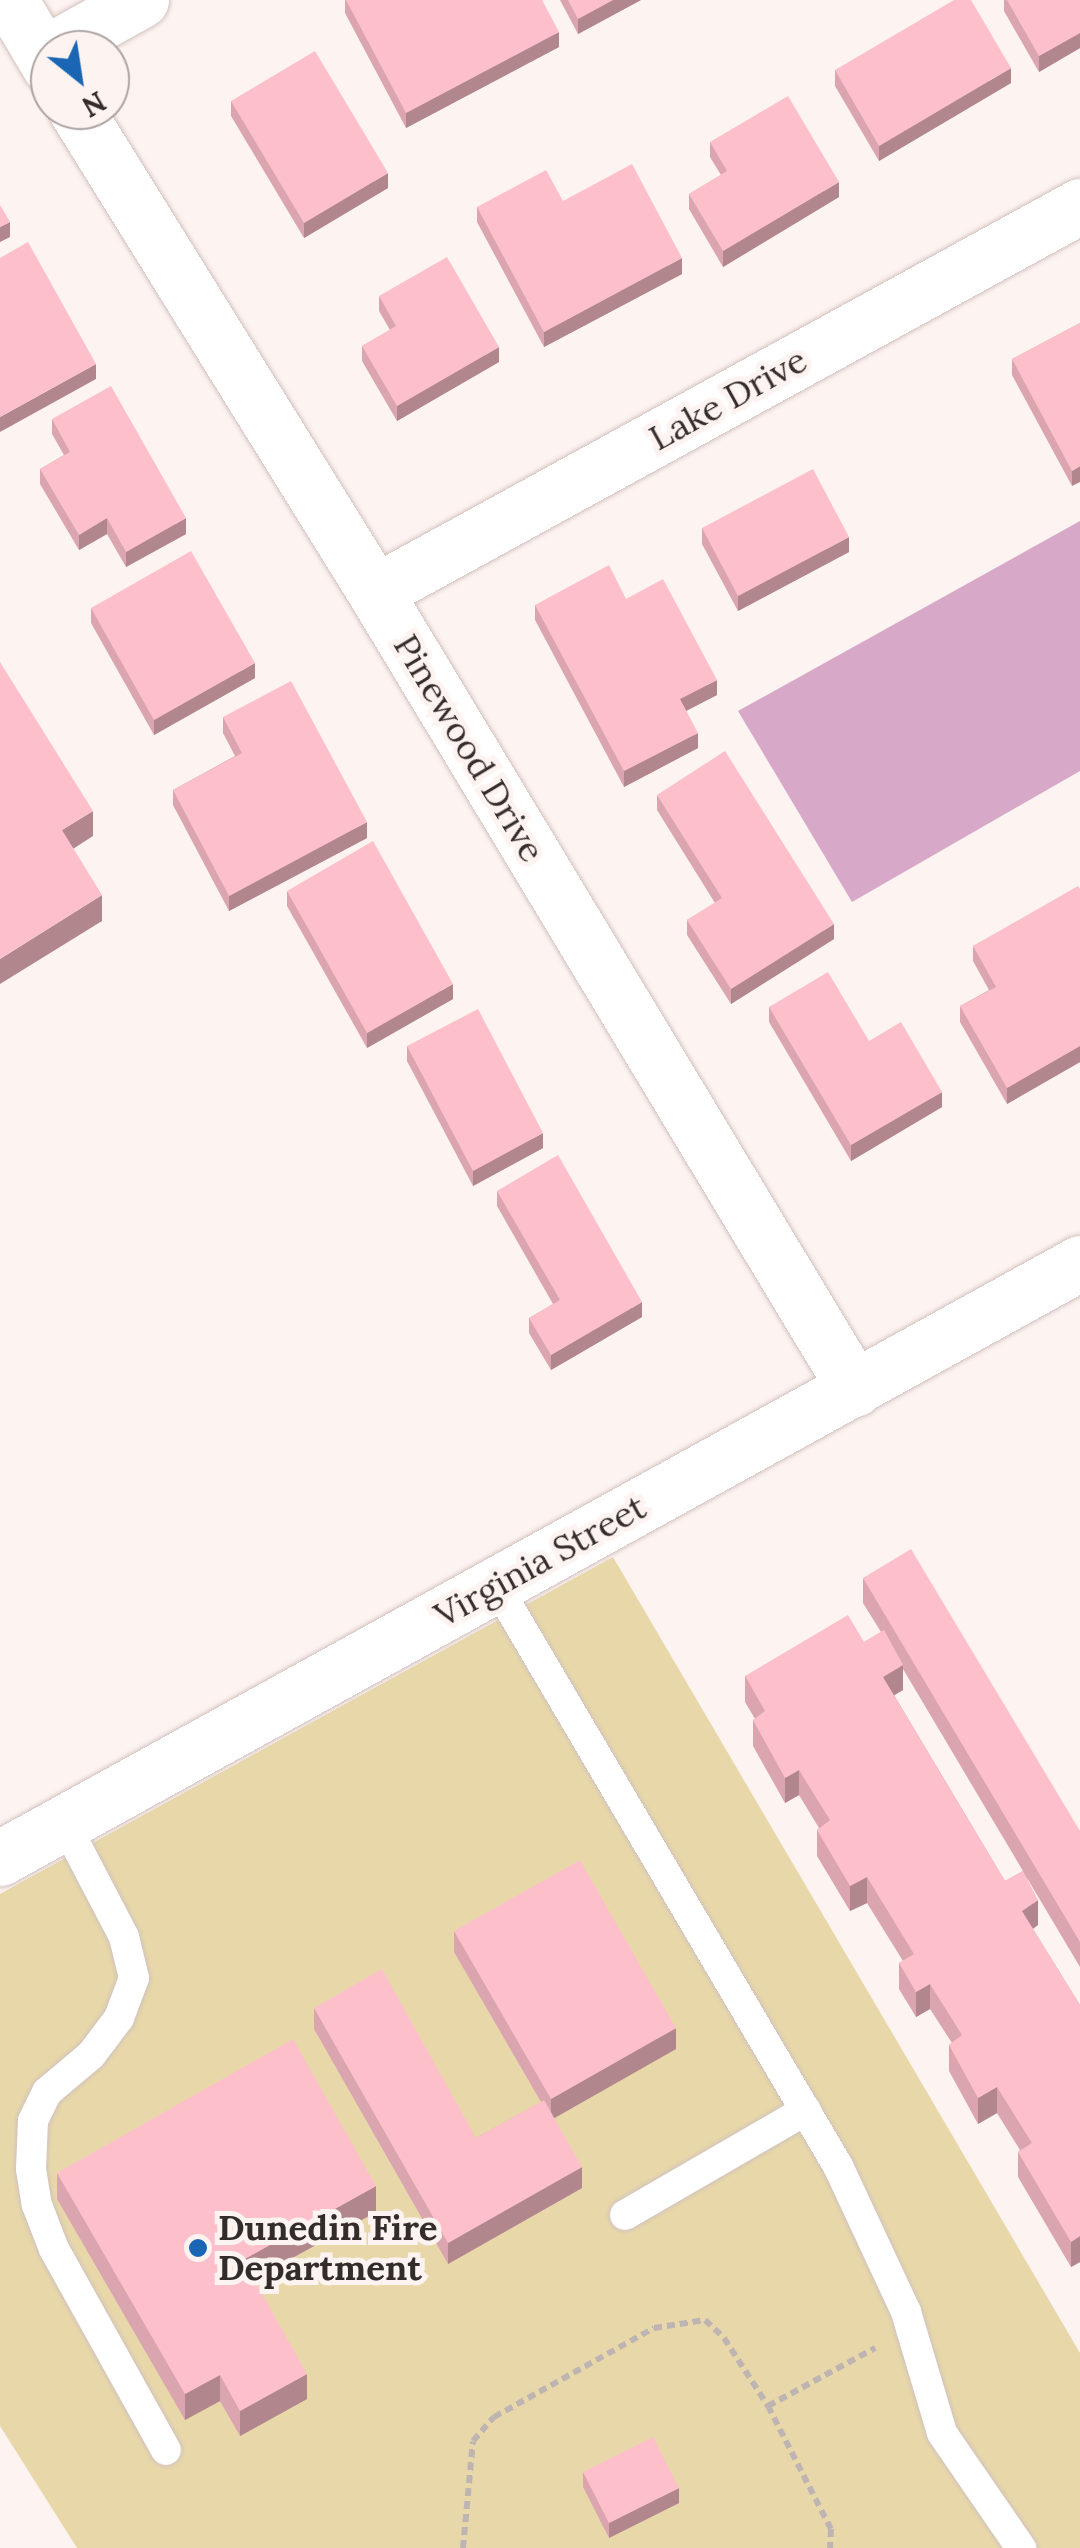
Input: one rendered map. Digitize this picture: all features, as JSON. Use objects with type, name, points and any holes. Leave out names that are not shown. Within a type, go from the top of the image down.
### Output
[{"type":"street","points":[[10,0],[30,30]]},
{"type":"street","points":[[91,30],[141,0]]},
{"type":"street","name":"Pinewood Drive","points":[[88,130],[375,592],[855,1389]]},
{"type":"street","name":"Lake Drive","points":[[375,592],[1080,206]]},
{"type":"street","name":"Virginia Street","points":[[0,1858],[1080,1263]]},
{"type":"lane","points":[[496,1585],[838,2166],[911,2328],[942,2433],[1021,2548]]},
{"type":"lane","points":[[64,1822],[124,1937],[134,1978],[118,2018],[91,2055],[47,2092],[33,2122],[32,2170],[37,2206],[54,2249],[166,2450]]},
{"type":"lane","points":[[625,2215],[806,2110]]},
{"type":"path","points":[[463,2548],[472,2441],[494,2418],[654,2328],[705,2320],[724,2338],[768,2406],[831,2529],[830,2548]]},
{"type":"path","points":[[768,2406],[911,2328]]},
{"type":"shaded area","points":[[1080,521],[1080,771],[852,902],[738,711]]},
{"type":"shaded area","points":[[613,1557],[1080,2353],[1080,2548],[77,2548],[0,2426],[0,1894]]},
{"type":"building","points":[[346,0],[542,0],[559,32],[406,113]]},
{"type":"building","points":[[568,0],[613,0],[578,19]]},
{"type":"building","points":[[954,0],[971,0],[1011,68],[879,146],[835,70]]},
{"type":"building","points":[[1007,0],[1080,0],[1080,33],[1039,56]]},
{"type":"building","points":[[315,51],[388,173],[304,223],[231,101]]},
{"type":"building","points":[[788,96],[839,182],[723,251],[689,194],[727,171],[710,142]]},
{"type":"building","points":[[632,164],[682,258],[544,332],[477,207],[546,170],[563,201]]},
{"type":"building","points":[[0,205],[10,222],[0,227]]},
{"type":"building","points":[[28,242],[96,364],[0,417],[0,258]]},
{"type":"building","points":[[447,257],[499,347],[397,406],[362,346],[396,326],[379,296]]},
{"type":"building","points":[[1080,323],[1080,466],[1072,471],[1012,359]]},
{"type":"building","points":[[111,386],[186,518],[126,552],[107,518],[79,535],[40,469],[70,452],[52,419]]},
{"type":"building","points":[[813,469],[849,537],[738,596],[702,528]]},
{"type":"building","points":[[191,551],[255,663],[154,720],[91,608]]},
{"type":"building","points":[[609,565],[626,599],[663,579],[717,680],[680,699],[698,733],[624,771],[535,605]]},
{"type":"building","points":[[0,662],[93,811],[62,830],[102,895],[0,959]]},
{"type":"building","points":[[291,681],[367,822],[229,896],[173,790],[242,753],[223,717]]},
{"type":"building","points":[[725,751],[834,924],[731,989],[687,920],[722,898],[657,795]]},
{"type":"building","points":[[373,841],[453,984],[367,1033],[287,891]]},
{"type":"building","points":[[1078,886],[1080,1046],[1007,1088],[960,1006],[996,987],[973,946]]},
{"type":"building","points":[[828,972],[869,1041],[901,1022],[942,1092],[851,1145],[769,1007]]},
{"type":"building","points":[[478,1009],[543,1133],[473,1171],[407,1046]]},
{"type":"building","points":[[558,1155],[642,1302],[551,1355],[529,1318],[560,1300],[497,1191]]},
{"type":"building","points":[[911,1549],[1080,1831],[1080,1942],[863,1578]]},
{"type":"building","points":[[848,1615],[864,1642],[884,1630],[903,1665],[883,1677],[1005,1881],[1023,1871],[1038,1900],[1022,1911],[1080,2005],[1080,2236],[1071,2242],[1018,2152],[1032,2143],[997,2087],[978,2098],[949,2045],[962,2035],[930,1984],[916,1992],[899,1963],[914,1954],[867,1877],[850,1886],[817,1830],[830,1820],[799,1770],[785,1778],[753,1720],[765,1711],[745,1676]]},
{"type":"building","points":[[580,1860],[676,2028],[551,2099],[454,1931]]},
{"type":"building","points":[[382,1969],[476,2138],[544,2100],[582,2167],[448,2243],[314,2008]]},
{"type":"building","name":"Dunedin Fire Department","points":[[293,2039],[376,2186],[243,2260],[307,2374],[240,2411],[220,2375],[185,2394],[57,2173]]},
{"type":"building","points":[[653,2437],[679,2488],[609,2523],[583,2472]]},
{"type":"place","name":"Dunedin Fire Department","points":[[198,2248]]}]
